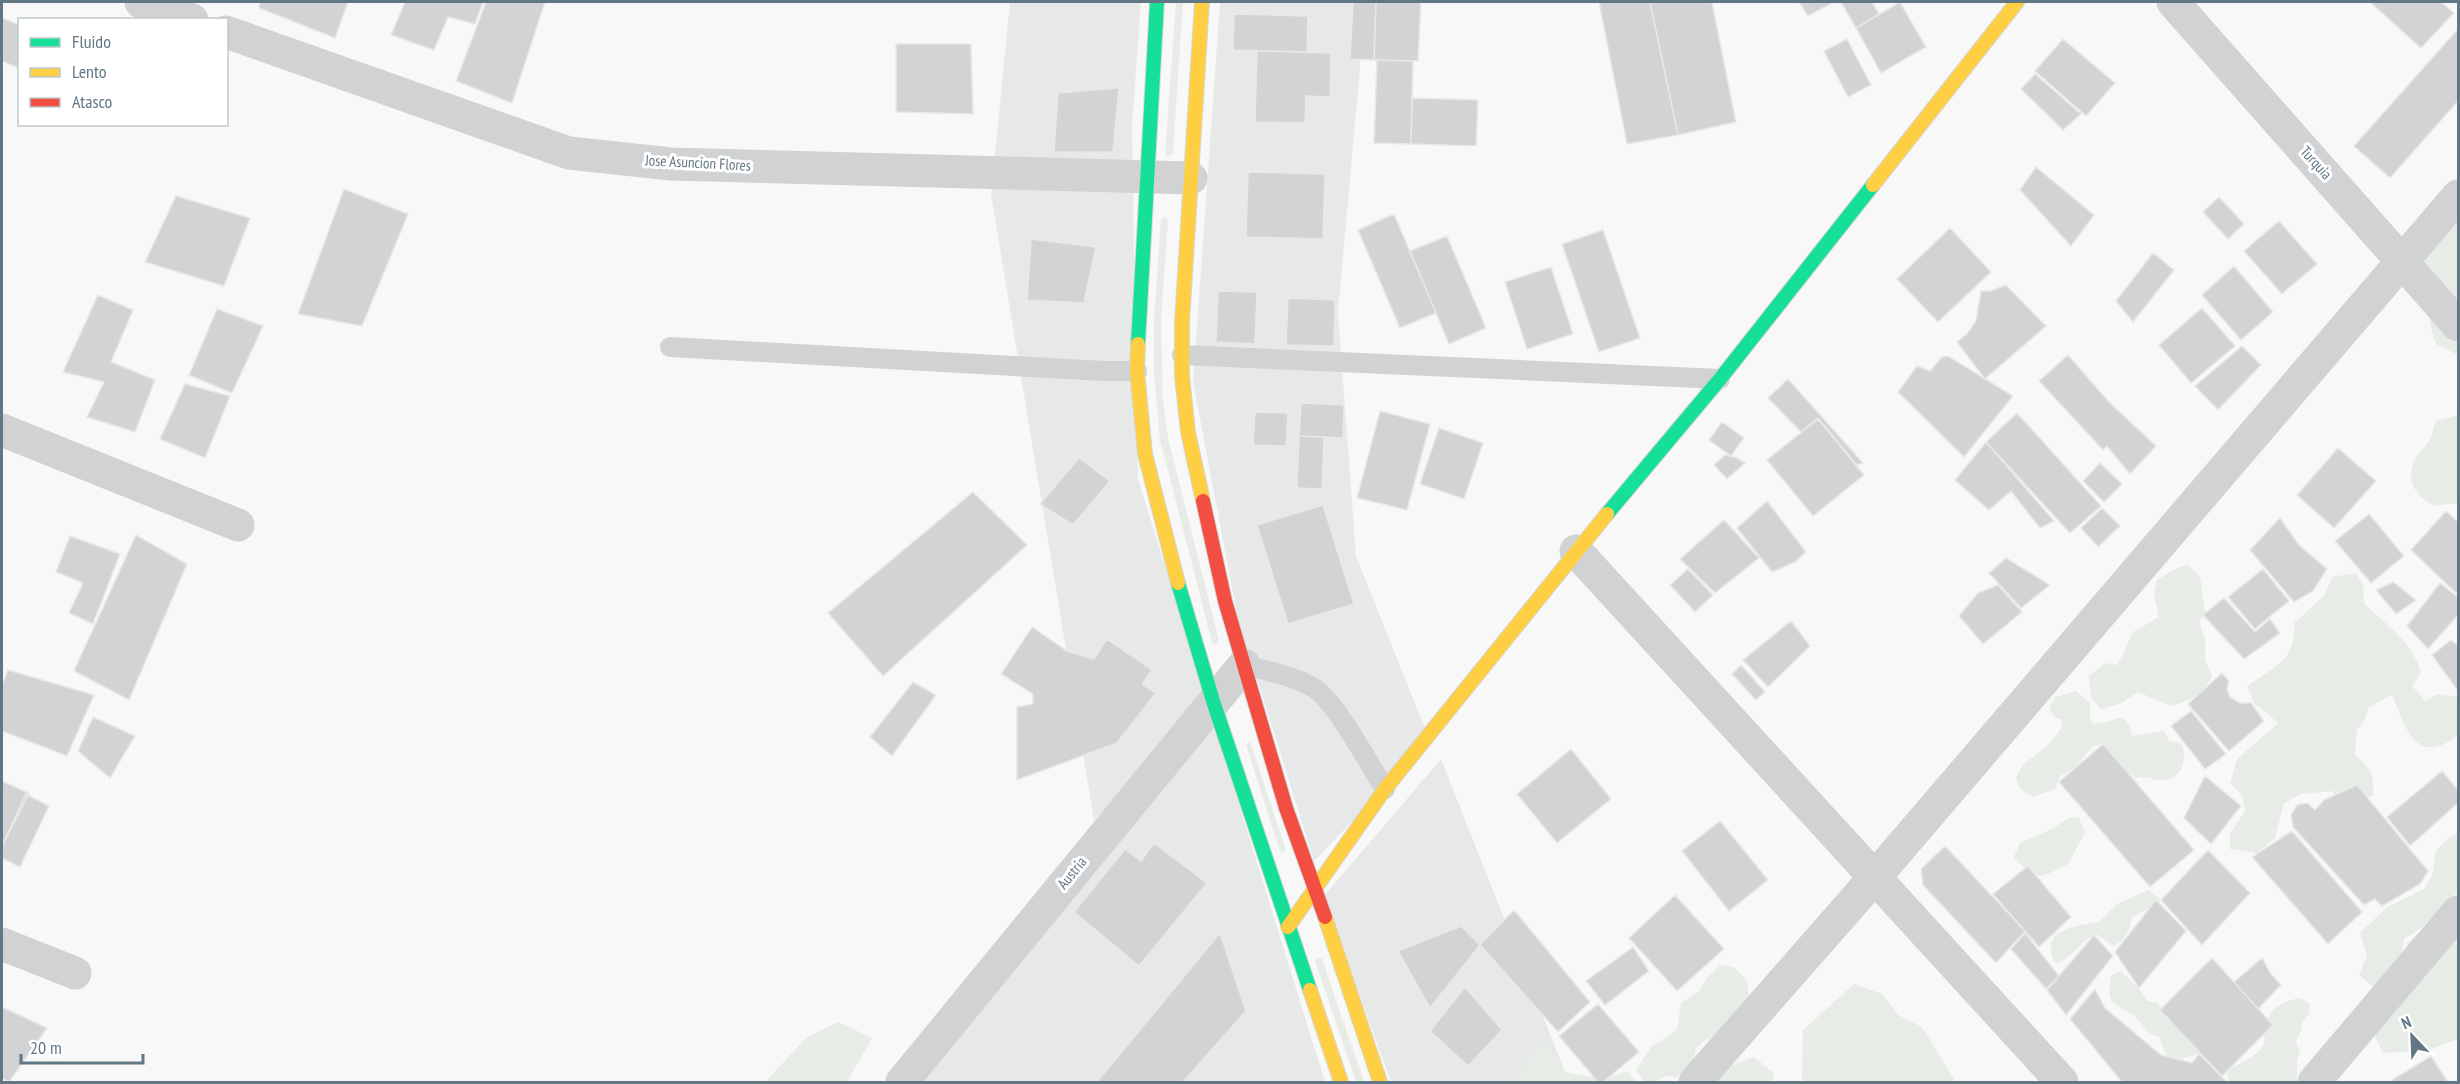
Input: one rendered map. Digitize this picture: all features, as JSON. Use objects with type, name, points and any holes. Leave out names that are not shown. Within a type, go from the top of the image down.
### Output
[{"type":"main road","points":[[1157,2],[1137,371],[1145,454],[1182,597],[1213,701],[1341,1083]]},
{"type":"main road","points":[[1202,2],[1182,355],[1188,432],[1225,600],[1286,808],[1316,890],[1380,1083]]},
{"type":"main road","points":[[1288,927],[1385,789],[1576,551],[1720,380],[2017,2]]},
{"type":"street","points":[[141,2],[186,18]]},
{"type":"street","name":"Turquia","points":[[2173,2],[2458,325]]},
{"type":"street","name":"Jose Asuncion Flores","points":[[228,33],[569,153],[671,164],[1191,178]]},
{"type":"street","points":[[1695,1083],[1875,877],[2458,196]]},
{"type":"street","points":[[2,430],[238,525]]},
{"type":"street","points":[[1576,551],[2062,1083]]},
{"type":"street","name":"Austria","points":[[902,1083],[1244,665]]},
{"type":"street","points":[[2314,1083],[2458,912]]},
{"type":"street","points":[[2,944],[75,973]]},
{"type":"lane","points":[[670,347],[1137,371]]},
{"type":"lane","points":[[1182,355],[1720,380]]},
{"type":"lane","points":[[1244,665],[1294,679],[1315,688],[1332,705],[1385,789]]},
{"type":"shaded area","points":[[1010,2],[1141,2],[1132,128],[1138,479],[1325,1082],[908,1082],[1197,719],[1094,820],[991,194]]},
{"type":"shaded area","points":[[1176,2],[1183,2],[1173,153],[1167,157],[1165,153]]},
{"type":"shaded area","points":[[1220,2],[1366,2],[1338,312],[1356,556],[1430,741],[1314,861],[1237,614],[1193,382]]},
{"type":"shaded area","points":[[2458,206],[2458,355],[2436,344],[2416,244]]},
{"type":"shaded area","points":[[1166,217],[1168,220],[1161,320],[1163,402],[1168,438],[1219,641],[1216,645],[1212,642],[1160,440],[1154,372],[1154,320],[1161,219]]},
{"type":"shaded area","points":[[2458,415],[2458,503],[2435,506],[2418,494],[2414,488],[2412,468],[2415,458],[2429,440],[2436,421]]},
{"type":"shaded area","points":[[2187,565],[2198,574],[2201,582],[2205,612],[2200,620],[2205,637],[2205,660],[2212,676],[2209,682],[2196,696],[2171,706],[2138,692],[2120,704],[2101,709],[2091,698],[2089,676],[2105,663],[2116,665],[2133,632],[2159,617],[2154,594],[2157,580]]},
{"type":"shaded area","points":[[2356,573],[2363,585],[2364,603],[2398,635],[2417,662],[2421,673],[2412,686],[2425,701],[2438,694],[2458,697],[2458,735],[2443,744],[2431,747],[2422,745],[2407,730],[2392,695],[2369,707],[2365,719],[2357,730],[2355,755],[2370,772],[2373,781],[2373,795],[2361,802],[2344,806],[2332,791],[2301,794],[2284,803],[2275,838],[2257,853],[2230,849],[2230,834],[2245,811],[2242,795],[2230,783],[2237,759],[2278,723],[2255,705],[2247,686],[2275,667],[2288,654],[2294,636],[2294,623],[2325,595],[2332,577]]},
{"type":"shaded area","points":[[2076,691],[2090,703],[2090,720],[2093,724],[2122,717],[2129,725],[2132,736],[2164,731],[2169,741],[2182,744],[2184,756],[2179,772],[2170,779],[2163,780],[2136,778],[2129,774],[2103,744],[2093,746],[2075,768],[2060,776],[2055,789],[2033,797],[2020,789],[2016,778],[2021,768],[2048,745],[2062,727],[2061,719],[2056,718],[2049,709],[2055,697]]},
{"type":"shaded area","points":[[1250,741],[1286,850],[1282,853],[1246,745]]},
{"type":"shaded area","points":[[1441,759],[1569,1082],[1391,1082],[1324,896]]},
{"type":"shaded area","points":[[2070,817],[2079,818],[2085,833],[2068,864],[2040,876],[2027,872],[2014,857],[2020,843],[2052,829]]},
{"type":"shaded area","points":[[2458,833],[2458,891],[2422,927],[2404,939],[2402,955],[2375,988],[2359,975],[2367,955],[2360,933],[2386,908],[2424,889],[2432,876],[2436,851],[2447,839]]},
{"type":"shaded area","points":[[2148,890],[2161,900],[2132,918],[2128,931],[2121,941],[2113,946],[2096,934],[2064,960],[2059,963],[2054,962],[2051,951],[2056,935],[2071,927],[2099,922],[2117,904]]},
{"type":"shaded area","points":[[2458,908],[2458,1039],[2425,1051],[2383,1053],[2371,1029],[2407,974],[2407,943],[2445,912]]},
{"type":"shaded area","points":[[1319,957],[1322,959],[1364,1082],[1356,1082],[1315,961]]},
{"type":"shaded area","points":[[1720,965],[1734,967],[1747,981],[1749,994],[1747,1005],[1717,1036],[1705,1040],[1696,1048],[1690,1065],[1677,1077],[1665,1076],[1655,1082],[1644,1082],[1636,1070],[1651,1047],[1677,1030],[1681,1003],[1699,991],[1707,978]]},
{"type":"shaded area","points":[[2121,970],[2147,1001],[2156,1002],[2201,1043],[2199,1054],[2181,1059],[2167,1056],[2159,1037],[2151,1034],[2134,1016],[2113,1002],[2110,994],[2111,976]]},
{"type":"shaded area","points":[[1854,984],[1882,994],[1898,1015],[1922,1027],[1954,1079],[1950,1082],[1806,1082],[1802,1080],[1803,1030]]},
{"type":"shaded area","points":[[2300,998],[2310,1004],[2309,1014],[2301,1024],[2302,1028],[2296,1042],[2300,1053],[2297,1060],[2297,1082],[2229,1082],[2227,1070],[2251,1058],[2263,1045],[2269,1015],[2281,1004]]},
{"type":"shaded area","points":[[838,1022],[872,1038],[847,1082],[765,1082],[807,1037]]},
{"type":"shaded area","points":[[1545,1040],[1565,1072],[1606,1079],[1627,1071],[1637,1082],[1518,1082],[1526,1061]]},
{"type":"shaded area","points":[[1754,1057],[1774,1073],[1772,1082],[1716,1082],[1721,1069]]},
{"type":"building","points":[[260,2],[348,2],[335,38],[259,8]]},
{"type":"building","points":[[405,2],[483,2],[475,24],[448,17],[434,50],[391,35]]},
{"type":"building","points":[[486,2],[545,2],[512,103],[456,81]]},
{"type":"building","points":[[1353,2],[1376,2],[1374,60],[1350,59]]},
{"type":"building","points":[[1376,2],[1421,2],[1418,61],[1374,60]]},
{"type":"building","points":[[1599,2],[1650,2],[1678,135],[1627,144]]},
{"type":"building","points":[[1650,2],[1712,2],[1736,122],[1678,135]]},
{"type":"building","points":[[1799,2],[1834,2],[1808,16]]},
{"type":"building","points":[[1841,2],[1872,2],[1879,14],[1856,28]]},
{"type":"building","points":[[1900,2],[1926,47],[1881,73],[1856,28]]},
{"type":"building","points":[[2370,2],[2441,2],[2454,13],[2421,48]]},
{"type":"building","points":[[1234,14],[1308,16],[1307,52],[1233,50]]},
{"type":"building","points":[[2,18],[18,24],[18,68],[2,61]]},
{"type":"building","points":[[2458,29],[2458,101],[2390,178],[2354,146]]},
{"type":"building","points":[[1847,39],[1871,85],[1848,97],[1824,51]]},
{"type":"building","points":[[2063,39],[2115,83],[2086,116],[2035,71]]},
{"type":"building","points":[[896,44],[971,44],[973,114],[896,112]]},
{"type":"building","points":[[1257,51],[1331,53],[1330,97],[1306,96],[1305,123],[1255,122]]},
{"type":"building","points":[[1377,60],[1413,61],[1411,144],[1374,143]]},
{"type":"building","points":[[2035,74],[2081,114],[2063,130],[2021,89]]},
{"type":"building","points":[[1119,88],[1113,152],[1054,152],[1058,93]]},
{"type":"building","points":[[1412,98],[1478,100],[1476,146],[1411,144]]},
{"type":"building","points":[[2036,167],[2094,215],[2071,246],[2020,190]]},
{"type":"building","points":[[1248,172],[1325,174],[1323,239],[1246,237]]},
{"type":"building","points":[[344,189],[408,214],[362,326],[298,314]]},
{"type":"building","points":[[176,196],[250,218],[224,286],[145,262]]},
{"type":"building","points":[[2219,197],[2244,224],[2228,239],[2203,212]]},
{"type":"building","points":[[1394,214],[1436,313],[1400,328],[1358,230]]},
{"type":"building","points":[[2279,221],[2317,264],[2282,294],[2244,251]]},
{"type":"building","points":[[1950,228],[1991,272],[1938,322],[1897,279]]},
{"type":"building","points":[[1603,230],[1640,338],[1599,352],[1562,244]]},
{"type":"building","points":[[1447,236],[1486,328],[1449,344],[1410,251]]},
{"type":"building","points":[[1031,239],[1096,247],[1084,303],[1027,300]]},
{"type":"building","points":[[2153,253],[2174,270],[2133,322],[2116,301]]},
{"type":"building","points":[[2234,266],[2273,312],[2241,340],[2202,295]]},
{"type":"building","points":[[1551,267],[1573,334],[1527,349],[1505,282]]},
{"type":"building","points":[[2006,285],[2046,326],[1985,379],[1957,342],[1967,334],[1976,321],[1981,291],[1991,291]]},
{"type":"building","points":[[1218,291],[1257,292],[1255,344],[1216,342]]},
{"type":"building","points":[[98,295],[133,310],[111,362],[155,380],[135,432],[87,417],[104,382],[63,372]]},
{"type":"building","points":[[1288,298],[1335,300],[1334,346],[1286,345]]},
{"type":"building","points":[[2202,308],[2235,346],[2191,383],[2159,345]]},
{"type":"building","points":[[217,309],[263,326],[232,393],[189,375]]},
{"type":"building","points":[[2242,346],[2261,365],[2218,410],[2195,386]]},
{"type":"building","points":[[2068,355],[2109,402],[2156,446],[2130,474],[2107,446],[2103,450],[2039,381]]},
{"type":"building","points":[[1948,356],[2013,396],[1964,457],[1898,392],[1917,366],[1930,371],[1942,357]]},
{"type":"building","points":[[1788,379],[1863,463],[1857,465],[1818,418],[1801,432],[1768,398]]},
{"type":"building","points":[[185,384],[230,396],[205,458],[160,439]]},
{"type":"building","points":[[1301,403],[1344,405],[1343,438],[1299,436]]},
{"type":"building","points":[[1380,411],[1430,424],[1407,510],[1357,498]]},
{"type":"building","points":[[1255,412],[1288,413],[1286,446],[1253,445]]},
{"type":"building","points":[[2017,413],[2101,506],[2070,533],[1986,442]]},
{"type":"building","points":[[1818,419],[1864,475],[1813,516],[1767,460]]},
{"type":"building","points":[[1722,422],[1744,438],[1731,456],[1709,440]]},
{"type":"building","points":[[1439,428],[1483,443],[1464,499],[1420,484]]},
{"type":"building","points":[[1299,436],[1324,437],[1322,489],[1297,488]]},
{"type":"building","points":[[1986,442],[2054,521],[2040,528],[2011,491],[1989,510],[1955,480]]},
{"type":"building","points":[[2338,448],[2376,481],[2334,528],[2297,495]]},
{"type":"building","points":[[1725,455],[1745,463],[1727,479],[1714,465]]},
{"type":"building","points":[[1079,458],[1110,481],[1073,525],[1040,504]]},
{"type":"building","points":[[2100,463],[2122,484],[2104,502],[2083,481]]},
{"type":"building","points":[[973,492],[1027,545],[883,676],[828,613]]},
{"type":"building","points":[[1767,501],[1806,552],[1795,562],[1772,572],[1737,528]]},
{"type":"building","points":[[1323,505],[1354,604],[1288,624],[1257,525]]},
{"type":"building","points":[[2102,508],[2120,526],[2098,547],[2081,528]]},
{"type":"building","points":[[2446,511],[2458,522],[2458,595],[2411,550]]},
{"type":"building","points":[[2369,514],[2404,556],[2371,583],[2335,541]]},
{"type":"building","points":[[2280,518],[2299,545],[2327,569],[2313,591],[2294,602],[2250,550]]},
{"type":"building","points":[[1724,520],[1759,558],[1715,593],[1680,559]]},
{"type":"building","points":[[136,535],[187,564],[129,700],[74,671]]},
{"type":"building","points":[[70,536],[120,554],[93,624],[69,613],[83,583],[56,572]]},
{"type":"building","points":[[2006,558],[2050,585],[2021,608],[1989,573]]},
{"type":"building","points":[[1688,569],[1713,595],[1695,612],[1670,585]]},
{"type":"building","points":[[2263,569],[2289,601],[2255,629],[2228,597]]},
{"type":"building","points":[[2393,582],[2416,600],[2396,614],[2376,590]]},
{"type":"building","points":[[2440,583],[2458,597],[2458,615],[2428,649],[2407,626]]},
{"type":"building","points":[[1998,585],[2022,612],[1983,644],[1959,616],[1978,593]]},
{"type":"building","points":[[2224,598],[2255,632],[2270,619],[2280,633],[2244,659],[2203,615]]},
{"type":"building","points":[[1791,621],[1810,646],[1768,687],[1743,660]]},
{"type":"building","points":[[1032,627],[1067,651],[1094,659],[1107,639],[1152,670],[1142,684],[1156,693],[1117,743],[1017,780],[1017,707],[1033,704],[1033,694],[1001,674]]},
{"type":"building","points":[[2451,640],[2458,646],[2458,691],[2432,655]]},
{"type":"building","points":[[1741,665],[1765,692],[1756,700],[1732,674]]},
{"type":"building","points":[[8,670],[94,695],[67,756],[2,731],[2,685]]},
{"type":"building","points":[[2222,673],[2229,681],[2227,690],[2231,698],[2240,703],[2251,703],[2264,721],[2229,751],[2188,704]]},
{"type":"building","points":[[913,682],[936,695],[892,756],[870,737]]},
{"type":"building","points":[[2191,711],[2226,754],[2205,769],[2171,726]]},
{"type":"building","points":[[93,717],[135,736],[110,778],[78,751]]},
{"type":"building","points":[[2103,744],[2194,850],[2150,887],[2059,782]]},
{"type":"building","points":[[1571,749],[1611,799],[1557,843],[1517,794]]},
{"type":"building","points":[[2442,771],[2458,790],[2458,803],[2410,846],[2387,817]]},
{"type":"building","points":[[2205,776],[2241,806],[2211,844],[2184,818]]},
{"type":"building","points":[[2,781],[29,793],[2,847]]},
{"type":"building","points":[[2357,785],[2428,871],[2420,884],[2382,906],[2375,899],[2364,905],[2293,827],[2291,815],[2297,805],[2307,803],[2315,810],[2324,800]]},
{"type":"building","points":[[26,794],[49,806],[20,867],[2,858],[2,846]]},
{"type":"building","points":[[1720,821],[1768,880],[1729,911],[1682,851]]},
{"type":"building","points":[[2292,831],[2362,912],[2328,944],[2252,857]]},
{"type":"building","points":[[1154,843],[1207,883],[1139,966],[1074,912],[1125,849],[1141,861]]},
{"type":"building","points":[[1945,846],[2025,931],[1996,963],[1923,885],[1921,869]]},
{"type":"building","points":[[2208,850],[2250,893],[2202,945],[2161,900]]},
{"type":"building","points":[[2028,866],[2071,917],[2039,947],[1993,894]]},
{"type":"building","points":[[1675,895],[1724,949],[1677,991],[1629,938]]},
{"type":"building","points":[[2156,900],[2186,931],[2139,988],[2115,952]]},
{"type":"building","points":[[1514,910],[1590,1002],[1558,1032],[1480,945]]},
{"type":"building","points":[[1461,926],[1480,945],[1430,1008],[1398,951]]},
{"type":"building","points":[[1220,933],[1246,1011],[1183,1082],[1097,1082]]},
{"type":"building","points":[[2025,933],[2059,976],[2046,989],[2011,949]]},
{"type":"building","points":[[2094,935],[2113,956],[2066,1015],[2047,990]]},
{"type":"building","points":[[1633,947],[1649,971],[1605,1005],[1586,981]]},
{"type":"building","points":[[2212,958],[2273,1025],[2222,1076],[2160,1010]]},
{"type":"building","points":[[2262,958],[2271,974],[2281,985],[2258,1009],[2234,982]]},
{"type":"building","points":[[1465,987],[1502,1030],[1468,1066],[1430,1031]]},
{"type":"building","points":[[2095,989],[2105,1008],[2161,1055],[2192,1063],[2199,1054],[2227,1082],[2122,1082],[2070,1019]]},
{"type":"building","points":[[1598,1004],[1639,1052],[1603,1082],[1598,1082],[1559,1036]]},
{"type":"building","points":[[2,1007],[47,1028],[9,1082],[2,1078]]},
{"type":"building","points":[[2431,1056],[2448,1082],[2394,1082],[2392,1080]]},
{"type":"traffic: fast","points":[[1138,344],[1157,2]]},
{"type":"traffic: fast","points":[[1607,514],[1720,379],[1873,185]]},
{"type":"traffic: fast","points":[[1178,583],[1213,701],[1310,990]]},
{"type":"traffic: slow","points":[[1202,2],[1182,322],[1182,376],[1188,432],[1203,501]]},
{"type":"traffic: slow","points":[[1873,185],[2017,2]]},
{"type":"traffic: slow","points":[[1138,344],[1137,371],[1145,454],[1178,583]]},
{"type":"traffic: slow","points":[[1288,927],[1385,789],[1607,514]]},
{"type":"traffic: slow","points":[[1325,917],[1380,1082]]},
{"type":"traffic: slow","points":[[1310,990],[1341,1082]]},
{"type":"traffic: jam","points":[[1203,501],[1225,601],[1286,808],[1325,917]]}]
